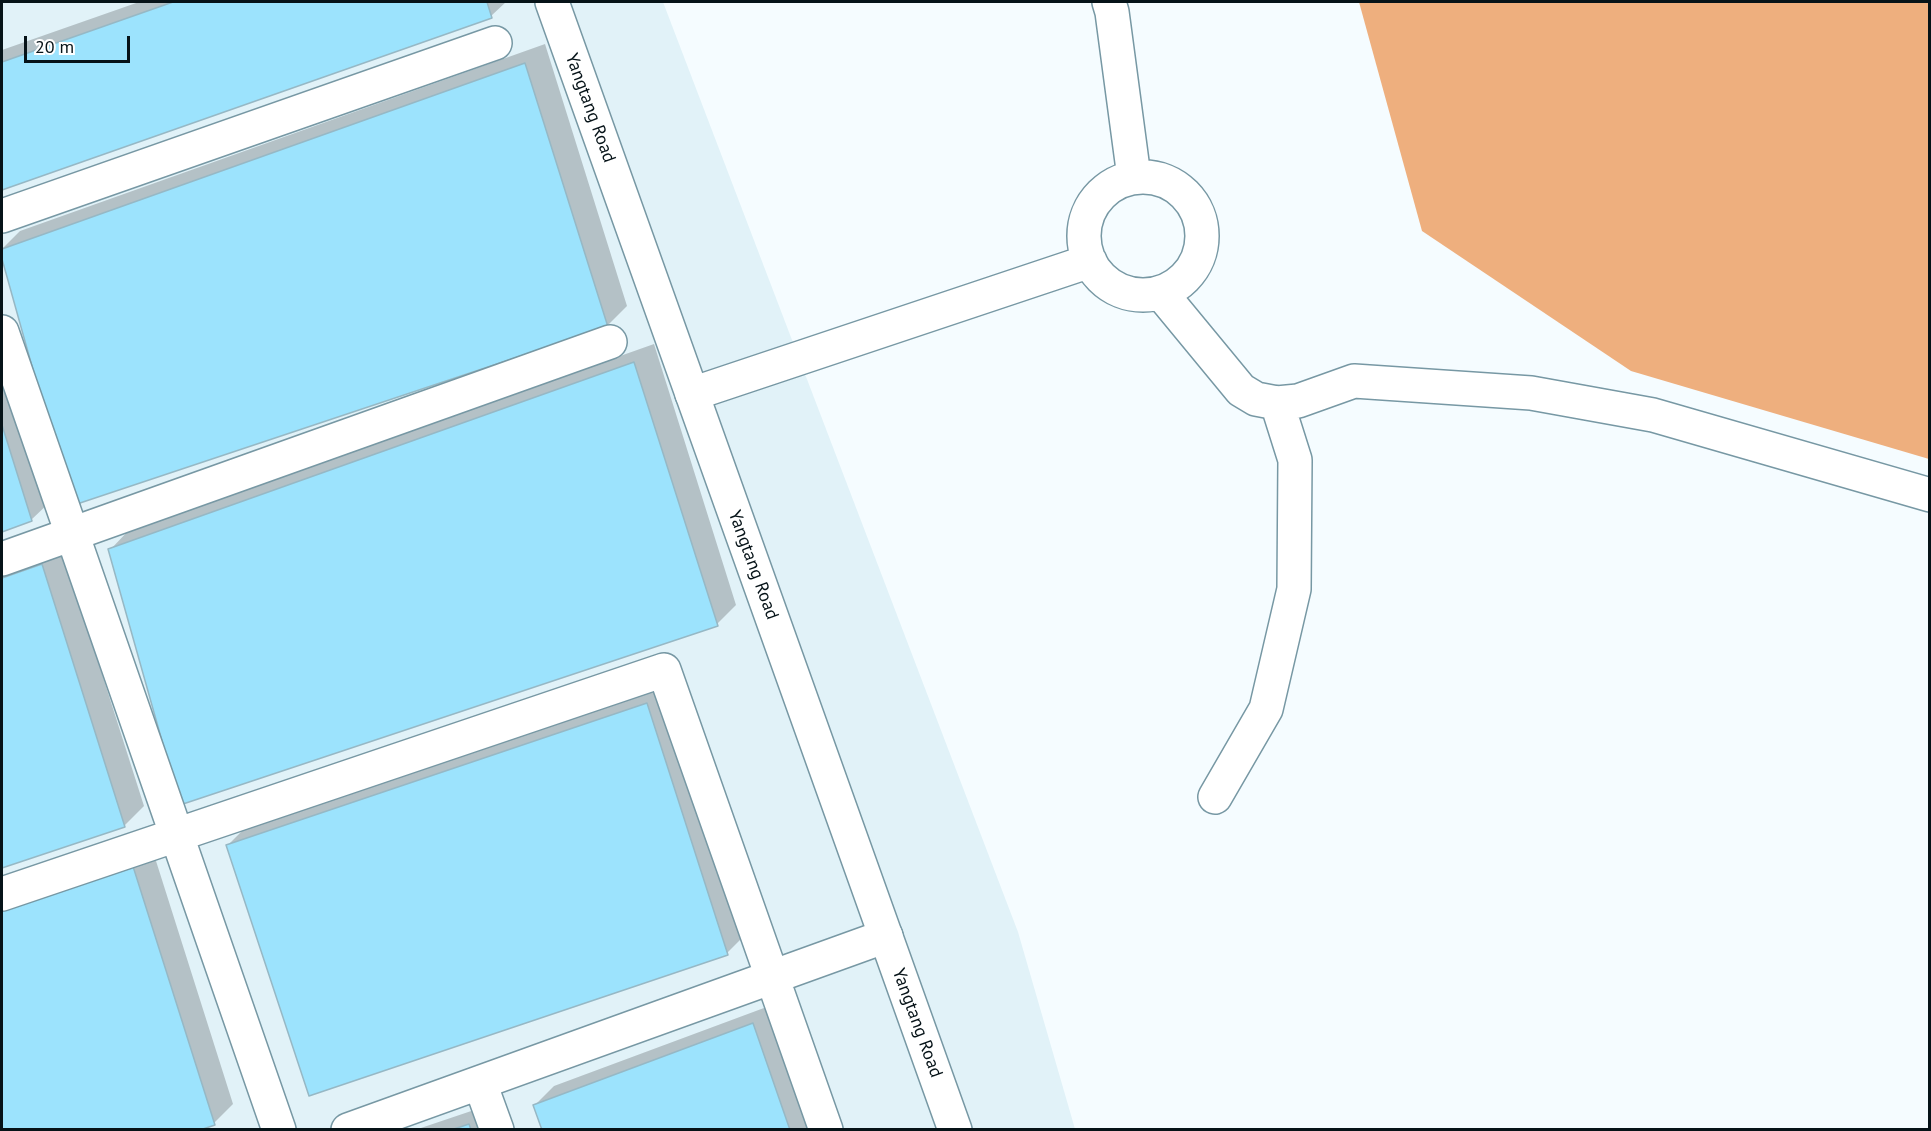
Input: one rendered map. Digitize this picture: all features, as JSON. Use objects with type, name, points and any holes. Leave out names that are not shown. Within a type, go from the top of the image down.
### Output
[{"type":"main road","name":"Yangtang Road","points":[[552,2],[955,1130]]},
{"type":"main road","points":[[1109,2],[1134,177]]},
{"type":"main road","points":[[2,216],[495,43]]},
{"type":"main road","points":[[1134,177],[1154,178],[1172,184],[1187,197],[1197,213],[1202,232],[1200,251],[1192,269],[1179,284],[1161,293],[1143,296],[1123,293],[1106,284],[1093,269],[1085,250],[1083,231],[1089,212],[1100,195],[1116,183],[1134,177]]},
{"type":"main road","points":[[692,394],[1090,261]]},
{"type":"main road","points":[[1161,293],[1241,390],[1256,399],[1277,403],[1298,402],[1354,381],[1531,393],[1653,415],[1929,495]]},
{"type":"main road","points":[[2,332],[279,1130]]},
{"type":"main road","points":[[2,559],[610,342]]},
{"type":"main road","points":[[1215,797],[1266,709],[1293,589],[1295,460],[1277,403]]},
{"type":"main road","points":[[2,894],[664,670],[826,1130]]},
{"type":"main road","points":[[348,1130],[886,936]]},
{"type":"main road","points":[[480,1083],[497,1130]]},
{"type":"shaded area","points":[[2,2],[663,2],[1018,932],[1075,1129],[2,1130]]},
{"type":"shaded area","points":[[1359,2],[1929,2],[1929,459],[1631,371],[1422,231]]},
{"type":"building","points":[[173,2],[487,2],[492,18],[2,190],[2,62]]},
{"type":"building","points":[[525,63],[608,327],[71,506],[2,259],[2,249]]},
{"type":"building","points":[[634,362],[718,626],[180,805],[108,549]]},
{"type":"building","points":[[2,425],[32,521],[2,532]]},
{"type":"building","points":[[42,564],[125,827],[2,868],[2,578]]},
{"type":"building","points":[[647,703],[728,955],[309,1096],[226,845]]},
{"type":"building","points":[[131,860],[215,1125],[200,1130],[2,1130],[2,907]]},
{"type":"building","points":[[753,1023],[790,1130],[542,1130],[533,1105]]},
{"type":"building","points":[[469,1124],[471,1130],[451,1130]]}]
